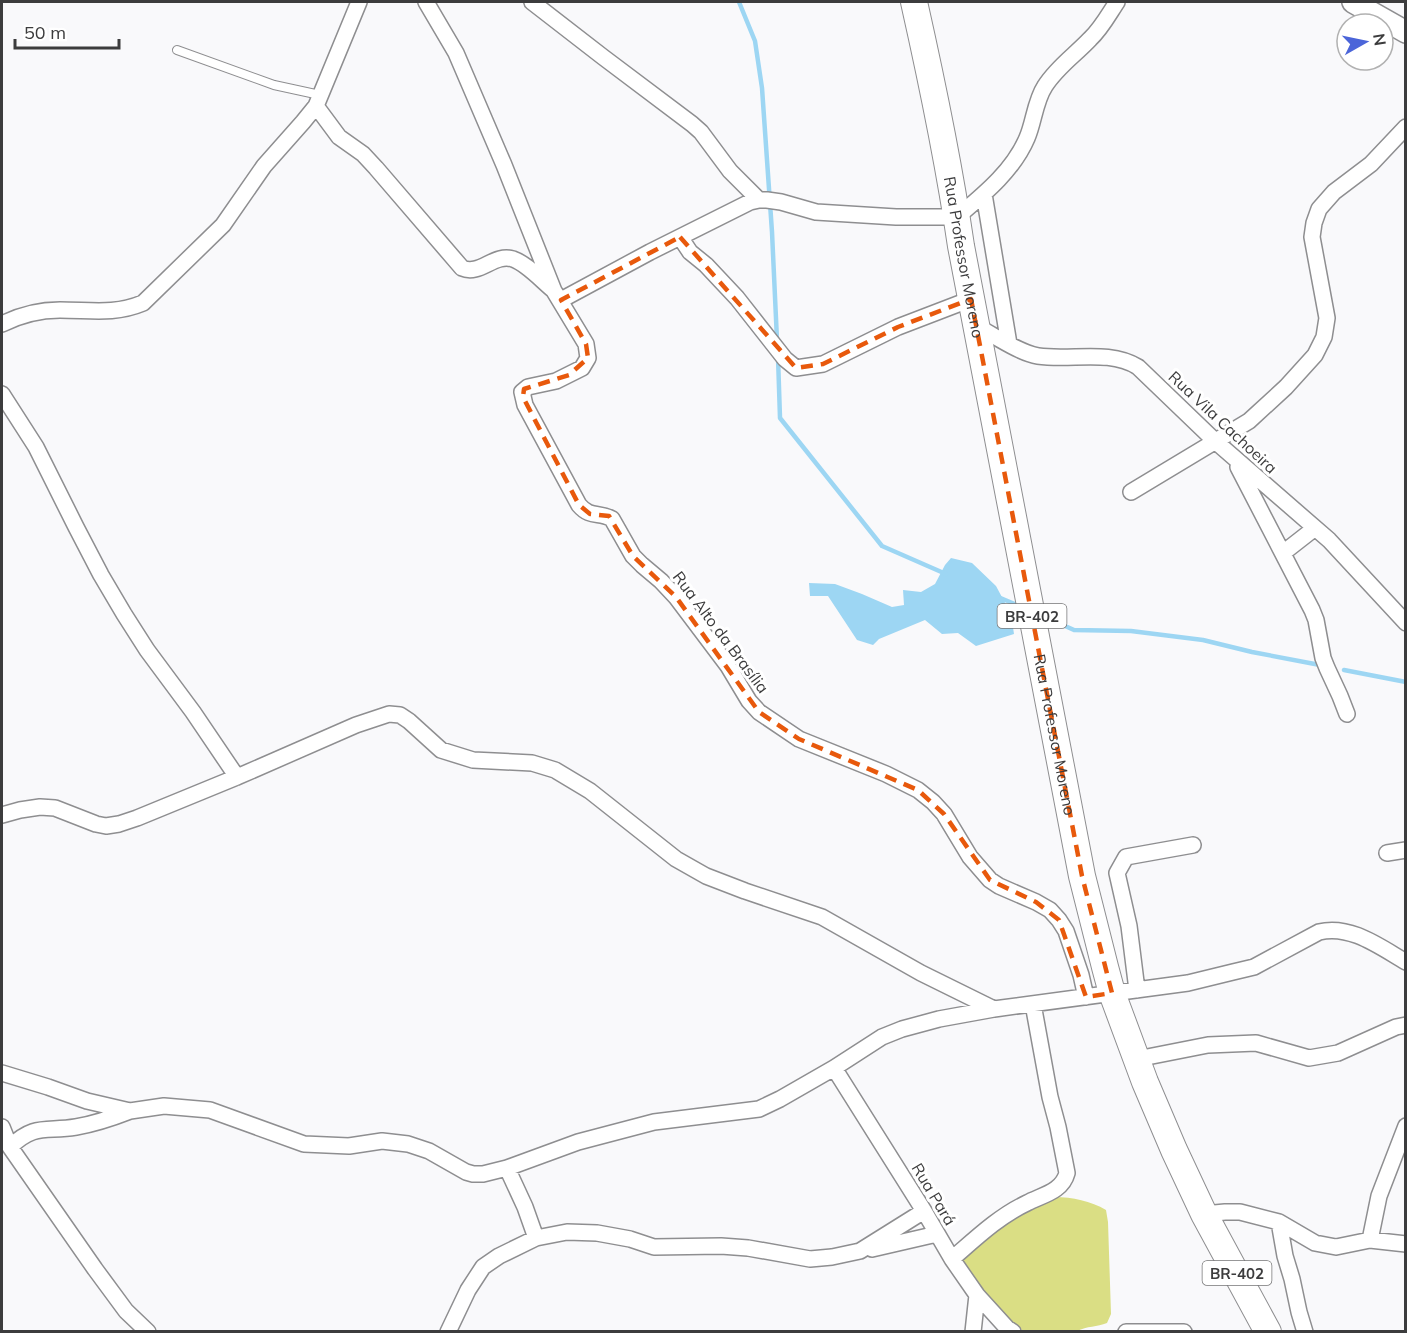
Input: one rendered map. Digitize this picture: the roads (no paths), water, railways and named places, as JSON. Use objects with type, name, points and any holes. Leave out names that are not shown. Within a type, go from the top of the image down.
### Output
[{"type":"highway","name":"Rua Professor Moreno","points":[[914,2],[1082,876],[1097,937],[1124,991],[1137,1059],[1174,1150],[1204,1214],[1268,1332]]},
{"type":"street","points":[[3,321],[32,313],[59,310],[110,312],[129,309],[143,303],[223,225],[264,166],[303,122],[318,101],[359,2]]},
{"type":"street","points":[[426,2],[456,53],[558,295]]},
{"type":"street","points":[[532,2],[692,124],[701,132],[735,177],[759,200]]},
{"type":"street","points":[[558,295],[750,202],[759,200],[781,202],[816,212],[896,217],[957,217],[984,194],[1020,153],[1028,137],[1044,87],[1072,55],[1091,39],[1117,2]]},
{"type":"street","points":[[1359,3],[1406,32]]},
{"type":"street","points":[[318,101],[339,137],[363,154],[462,267],[474,270],[494,261],[509,258],[521,263],[558,295]]},
{"type":"street","points":[[1131,492],[1249,421],[1286,387],[1315,355],[1324,337],[1327,318],[1312,237],[1319,209],[1334,192],[1371,164],[1406,126]]},
{"type":"street","points":[[984,194],[1009,344]]},
{"type":"street","points":[[680,237],[690,252],[706,265],[785,359],[796,368],[823,364],[898,327],[971,299]]},
{"type":"street","name":"Rua Alto da Brasília","points":[[558,295],[586,344],[588,358],[582,368],[556,381],[524,388],[522,392],[525,405],[579,505],[590,514],[609,518],[617,526],[633,556],[661,580],[676,597],[759,712],[799,740],[886,774],[918,790],[944,814],[970,857],[990,880],[1050,910],[1066,931],[1086,997]]},
{"type":"street","name":"Rua Vila Cachoeira","points":[[976,326],[1023,352],[1037,356],[1113,357],[1138,367],[1234,459],[1336,548],[1406,623]]},
{"type":"street","points":[[2,394],[36,447],[118,604],[147,650],[237,777]]},
{"type":"street","points":[[1234,459],[1316,620],[1323,658],[1347,714]]},
{"type":"street","points":[[1283,553],[1315,528]]},
{"type":"street","points":[[2,816],[20,810],[40,807],[55,808],[96,824],[106,826],[119,824],[237,777],[356,725],[389,714],[400,715],[409,720],[441,750],[449,753],[473,760],[532,763],[555,770],[590,791],[676,859],[706,876],[822,917],[921,973],[994,1009]]},
{"type":"street","points":[[1124,991],[1129,926],[1117,873],[1126,857],[1192,845]]},
{"type":"street","points":[[1387,853],[1406,850]]},
{"type":"street","points":[[8,1149],[20,1137],[42,1129],[74,1127],[113,1118],[130,1111],[164,1106],[210,1110],[304,1144],[349,1146],[382,1141],[408,1144],[429,1151],[451,1165],[473,1174],[483,1174],[507,1168],[578,1142],[654,1122],[759,1109],[780,1100],[882,1037],[939,1019],[994,1009],[1188,983],[1254,967],[1319,932],[1329,930],[1346,931],[1406,962]]},
{"type":"street","points":[[951,1259],[1011,1211],[1051,1192],[1061,1186],[1065,1180],[1067,1173],[1059,1127],[1050,1097],[1033,1004]]},
{"type":"street","points":[[1137,1059],[1208,1045],[1256,1043],[1310,1058],[1338,1053],[1396,1027],[1406,1025]]},
{"type":"street","name":"Rua Pará","points":[[834,1068],[924,1211],[951,1259],[977,1295],[1010,1330]]},
{"type":"street","points":[[2,1073],[87,1101],[130,1111]]},
{"type":"street","points":[[1370,1240],[1379,1196],[1406,1126]]},
{"type":"street","points":[[2,1127],[8,1149],[126,1311],[148,1332]]},
{"type":"street","points":[[507,1168],[536,1238]]},
{"type":"street","points":[[860,1251],[924,1211]]},
{"type":"street","points":[[1204,1214],[1240,1212],[1279,1222],[1315,1243],[1336,1247],[1370,1240],[1406,1244]]},
{"type":"street","points":[[1279,1222],[1285,1256],[1305,1332]]},
{"type":"street","points":[[448,1332],[468,1290],[483,1267],[499,1256],[536,1238],[567,1232],[597,1233],[630,1239],[654,1247],[748,1248],[810,1259],[832,1257],[937,1233]]},
{"type":"street","points":[[973,1332],[977,1295]]},
{"type":"street","points":[[992,1332],[1010,1330]]},
{"type":"street","points":[[1126,1332],[1182,1330],[1184,1332]]},
{"type":"lane","points":[[177,50],[318,101]]},
{"type":"water","points":[[951,558],[972,563],[996,586],[1011,614],[1014,634],[976,646],[958,633],[942,634],[925,620],[879,639],[873,645],[857,640],[828,596],[810,596],[809,583],[835,584],[892,607],[904,605],[903,590],[921,592],[935,584]]},
{"type":"waterway","points":[[739,2],[755,41],[762,88],[777,340]]},
{"type":"waterway","points":[[778,357],[780,418],[882,546],[946,574]]},
{"type":"waterway","points":[[998,597],[1017,605]]},
{"type":"waterway","points":[[1043,616],[1074,630],[1131,631],[1203,640],[1320,665]]},
{"type":"waterway","points":[[1344,670],[1406,682]]}]
